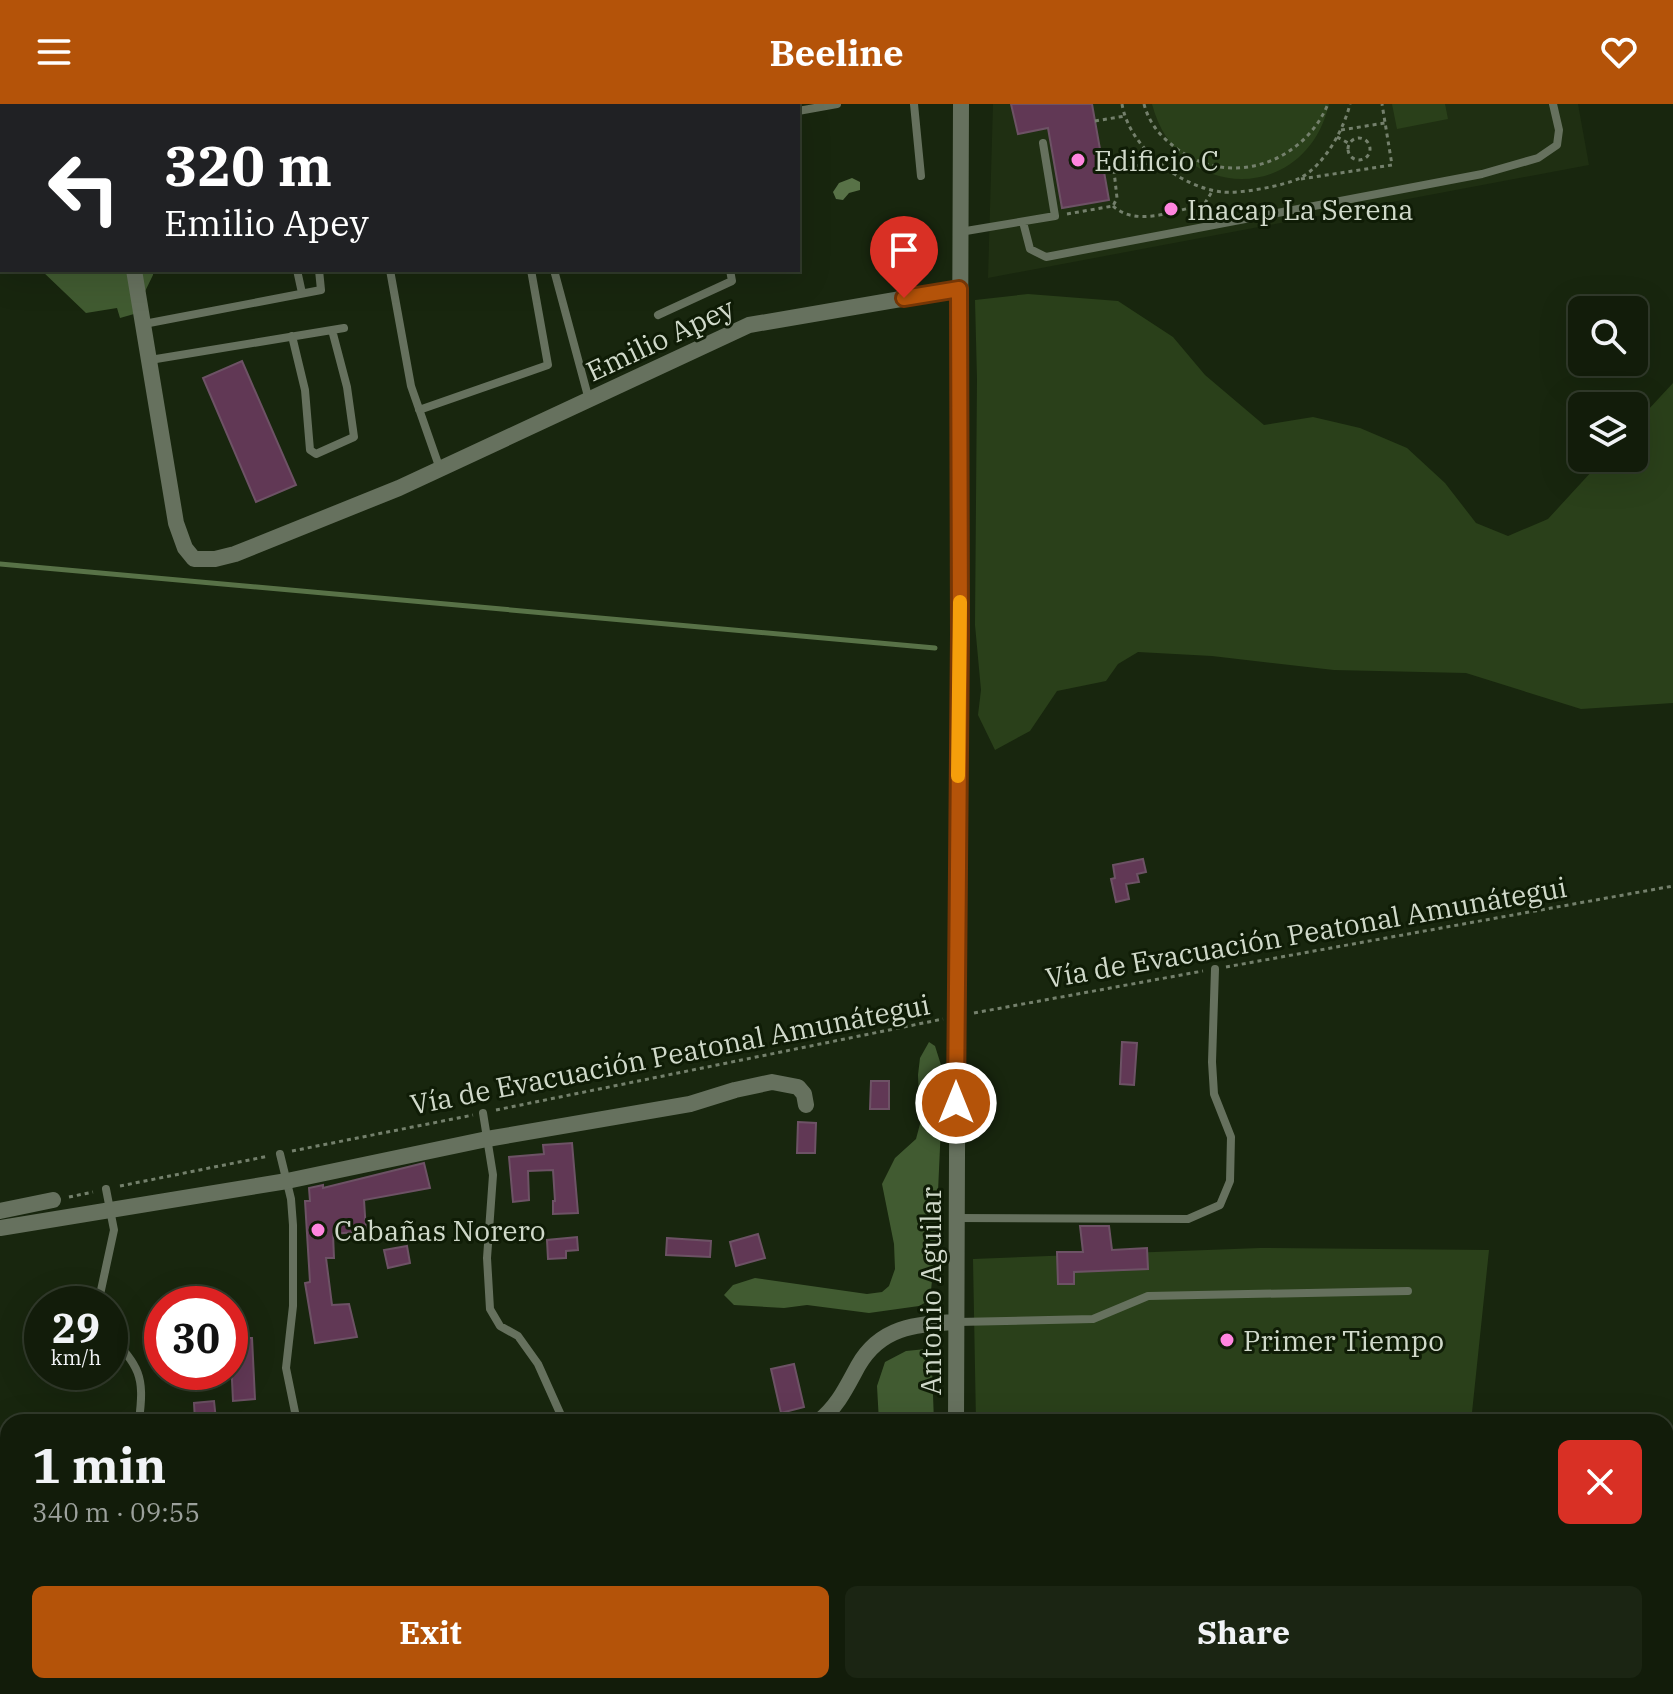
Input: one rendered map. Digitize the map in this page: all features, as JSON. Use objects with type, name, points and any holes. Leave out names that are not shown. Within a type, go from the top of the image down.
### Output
[{"type":"street","name":"Antonio Aguilar","points":[[956,1414],[961,104]]},
{"type":"street","points":[[134,272],[149,360]]},
{"type":"street","name":"Emilio Apey","points":[[149,360],[176,523],[185,548],[194,559],[215,559],[235,554],[399,488],[749,325],[959,289]]},
{"type":"street","points":[[0,1228],[287,1181],[487,1139],[690,1104],[772,1082],[798,1087],[804,1094],[806,1105]]},
{"type":"street","points":[[0,1211],[53,1200]]},
{"type":"street","points":[[827,1414],[838,1404],[857,1368],[876,1342],[890,1333],[935,1323],[956,1322]]},
{"type":"lane","points":[[800,111],[837,104]]},
{"type":"lane","points":[[914,104],[921,176]]},
{"type":"lane","points":[[1023,222],[1030,249],[1046,257],[1482,174],[1538,158],[1557,145],[1559,130],[1553,104]]},
{"type":"lane","points":[[959,232],[1055,216],[1043,143]]},
{"type":"lane","points":[[297,272],[302,293]]},
{"type":"lane","points":[[143,324],[321,290],[319,272]]},
{"type":"lane","points":[[390,272],[411,386],[440,469]]},
{"type":"lane","points":[[419,410],[548,365],[531,272]]},
{"type":"lane","points":[[555,272],[589,400]]},
{"type":"lane","points":[[658,315],[732,281],[730,272]]},
{"type":"lane","points":[[149,360],[344,328]]},
{"type":"lane","points":[[292,336],[305,390],[310,450],[316,454],[354,437],[347,387],[332,330]]},
{"type":"lane","points":[[956,1218],[1188,1219],[1220,1205],[1230,1181],[1231,1137],[1214,1094],[1215,969]]},
{"type":"lane","points":[[483,1113],[493,1175],[487,1258],[490,1309],[500,1326],[518,1336],[538,1364],[560,1414]]},
{"type":"lane","points":[[280,1154],[291,1199],[295,1255],[286,1368],[295,1414]]},
{"type":"lane","points":[[102,1286],[114,1230],[106,1189]]},
{"type":"lane","points":[[956,1322],[1093,1319],[1148,1296],[1408,1291]]},
{"type":"lane","points":[[128,1355],[134,1362],[143,1391],[140,1414]]},
{"type":"path","points":[[1122,104],[1133,135],[1158,161],[1190,182],[1222,192],[1392,165],[1382,104]]},
{"type":"path","points":[[1144,104],[1154,125],[1174,147],[1200,162],[1230,168],[1260,165],[1289,153],[1312,133],[1328,104]]},
{"type":"path","points":[[1290,181],[1301,178],[1327,154],[1341,130],[1350,104]]},
{"type":"path","points":[[1095,121],[1125,116]]},
{"type":"path","points":[[1341,130],[1385,123]]},
{"type":"path","points":[[1337,137],[1350,144]]},
{"type":"path","points":[[1358,139],[1365,140],[1369,146],[1367,156],[1357,160],[1351,157],[1348,151],[1350,144],[1358,139]]},
{"type":"path","points":[[1113,206],[1117,198],[1114,171],[1158,161]]},
{"type":"path","points":[[1113,206],[1122,214],[1138,218],[1199,206],[1213,189]]},
{"type":"path","points":[[1055,216],[1113,206]]},
{"type":"path","name":"Vía de Evacuación Peatonal Amunátegui","points":[[53,1200],[956,1017],[1673,886]]},
{"type":"shaded area","name":"Inacap La Serena","points":[[993,104],[1578,104],[1589,165],[988,278]]},
{"type":"shaded area","points":[[1152,104],[1329,104],[1316,137],[1295,160],[1270,174],[1242,179],[1213,174],[1187,160],[1166,137]]},
{"type":"shaded area","points":[[1392,104],[1445,104],[1448,119],[1397,129]]},
{"type":"shaded area","points":[[852,178],[860,182],[860,190],[849,193],[843,200],[836,199],[833,192],[839,183]]},
{"type":"shaded area","points":[[43,272],[153,272],[134,314],[120,318],[117,308],[86,313]]},
{"type":"shaded area","points":[[1028,294],[1118,301],[1173,337],[1205,375],[1264,425],[1313,417],[1360,428],[1407,448],[1445,483],[1476,523],[1508,536],[1548,519],[1591,472],[1648,472],[1648,410],[1673,383],[1673,703],[1581,709],[1466,673],[1334,670],[1212,656],[1138,652],[1118,664],[1106,681],[1057,691],[1030,731],[995,750],[978,715],[981,690],[975,625],[975,300]]},
{"type":"shaded area","points":[[929,1042],[935,1046],[941,1065],[942,1103],[936,1236],[928,1301],[919,1306],[869,1313],[807,1305],[784,1308],[734,1305],[724,1295],[733,1285],[755,1278],[867,1294],[882,1292],[889,1286],[895,1269],[894,1244],[882,1184],[895,1158],[916,1139],[920,1124],[920,1058]]},
{"type":"shaded area","name":"Primer Tiempo","points":[[1260,1248],[1489,1250],[1472,1414],[976,1414],[973,1259]]},
{"type":"shaded area","points":[[926,1349],[932,1368],[934,1414],[879,1414],[877,1386],[885,1362],[906,1351]]},
{"type":"building","name":"Edificio C","points":[[1011,104],[1092,104],[1109,200],[1062,208],[1048,128],[1018,134]]},
{"type":"building","points":[[242,361],[296,485],[256,502],[203,378]]},
{"type":"building","points":[[1143,859],[1146,872],[1137,874],[1139,882],[1126,884],[1129,899],[1116,902],[1111,879],[1115,878],[1113,865]]},
{"type":"building","points":[[1122,1042],[1137,1043],[1134,1085],[1120,1084]]},
{"type":"building","points":[[871,1081],[889,1081],[889,1109],[870,1109]]},
{"type":"building","points":[[798,1122],[816,1123],[815,1153],[797,1153]]},
{"type":"building","points":[[572,1143],[578,1213],[553,1214],[553,1170],[528,1171],[529,1200],[513,1202],[509,1157],[544,1154],[543,1145]]},
{"type":"building","points":[[424,1163],[430,1188],[364,1200],[366,1231],[333,1234],[334,1258],[326,1258],[332,1305],[349,1304],[357,1337],[315,1343],[305,1283],[310,1282],[305,1201],[310,1201],[309,1188],[323,1185],[323,1188]]},
{"type":"building","points":[[1080,1226],[1109,1226],[1112,1250],[1147,1248],[1148,1269],[1074,1272],[1074,1284],[1058,1284],[1057,1252],[1083,1252]]},
{"type":"building","points":[[758,1234],[765,1258],[736,1266],[730,1242]]},
{"type":"building","points":[[577,1237],[578,1250],[566,1251],[566,1258],[548,1259],[547,1240]]},
{"type":"building","points":[[667,1238],[711,1241],[710,1257],[666,1255]]},
{"type":"building","points":[[407,1246],[410,1263],[388,1268],[384,1250]]},
{"type":"building","points":[[248,1338],[252,1338],[255,1399],[233,1401],[232,1390],[248,1390]]},
{"type":"building","points":[[794,1364],[804,1407],[781,1413],[771,1369]]},
{"type":"building","points":[[214,1401],[215,1414],[195,1414],[194,1403]]},
{"type":"waterway","points":[[0,564],[935,648]]},
{"type":"slow traffic","points":[[958,776],[960,602]]},
{"type":"place","name":"Edificio C","points":[[1078,160]]},
{"type":"place","name":"Inacap La Serena","points":[[1171,209]]},
{"type":"place","name":"Cabañas Norero","points":[[318,1230]]},
{"type":"place","name":"Primer Tiempo","points":[[1227,1340]]},
{"type":"route","points":[[904,298],[959,289],[956,1103]]}]
